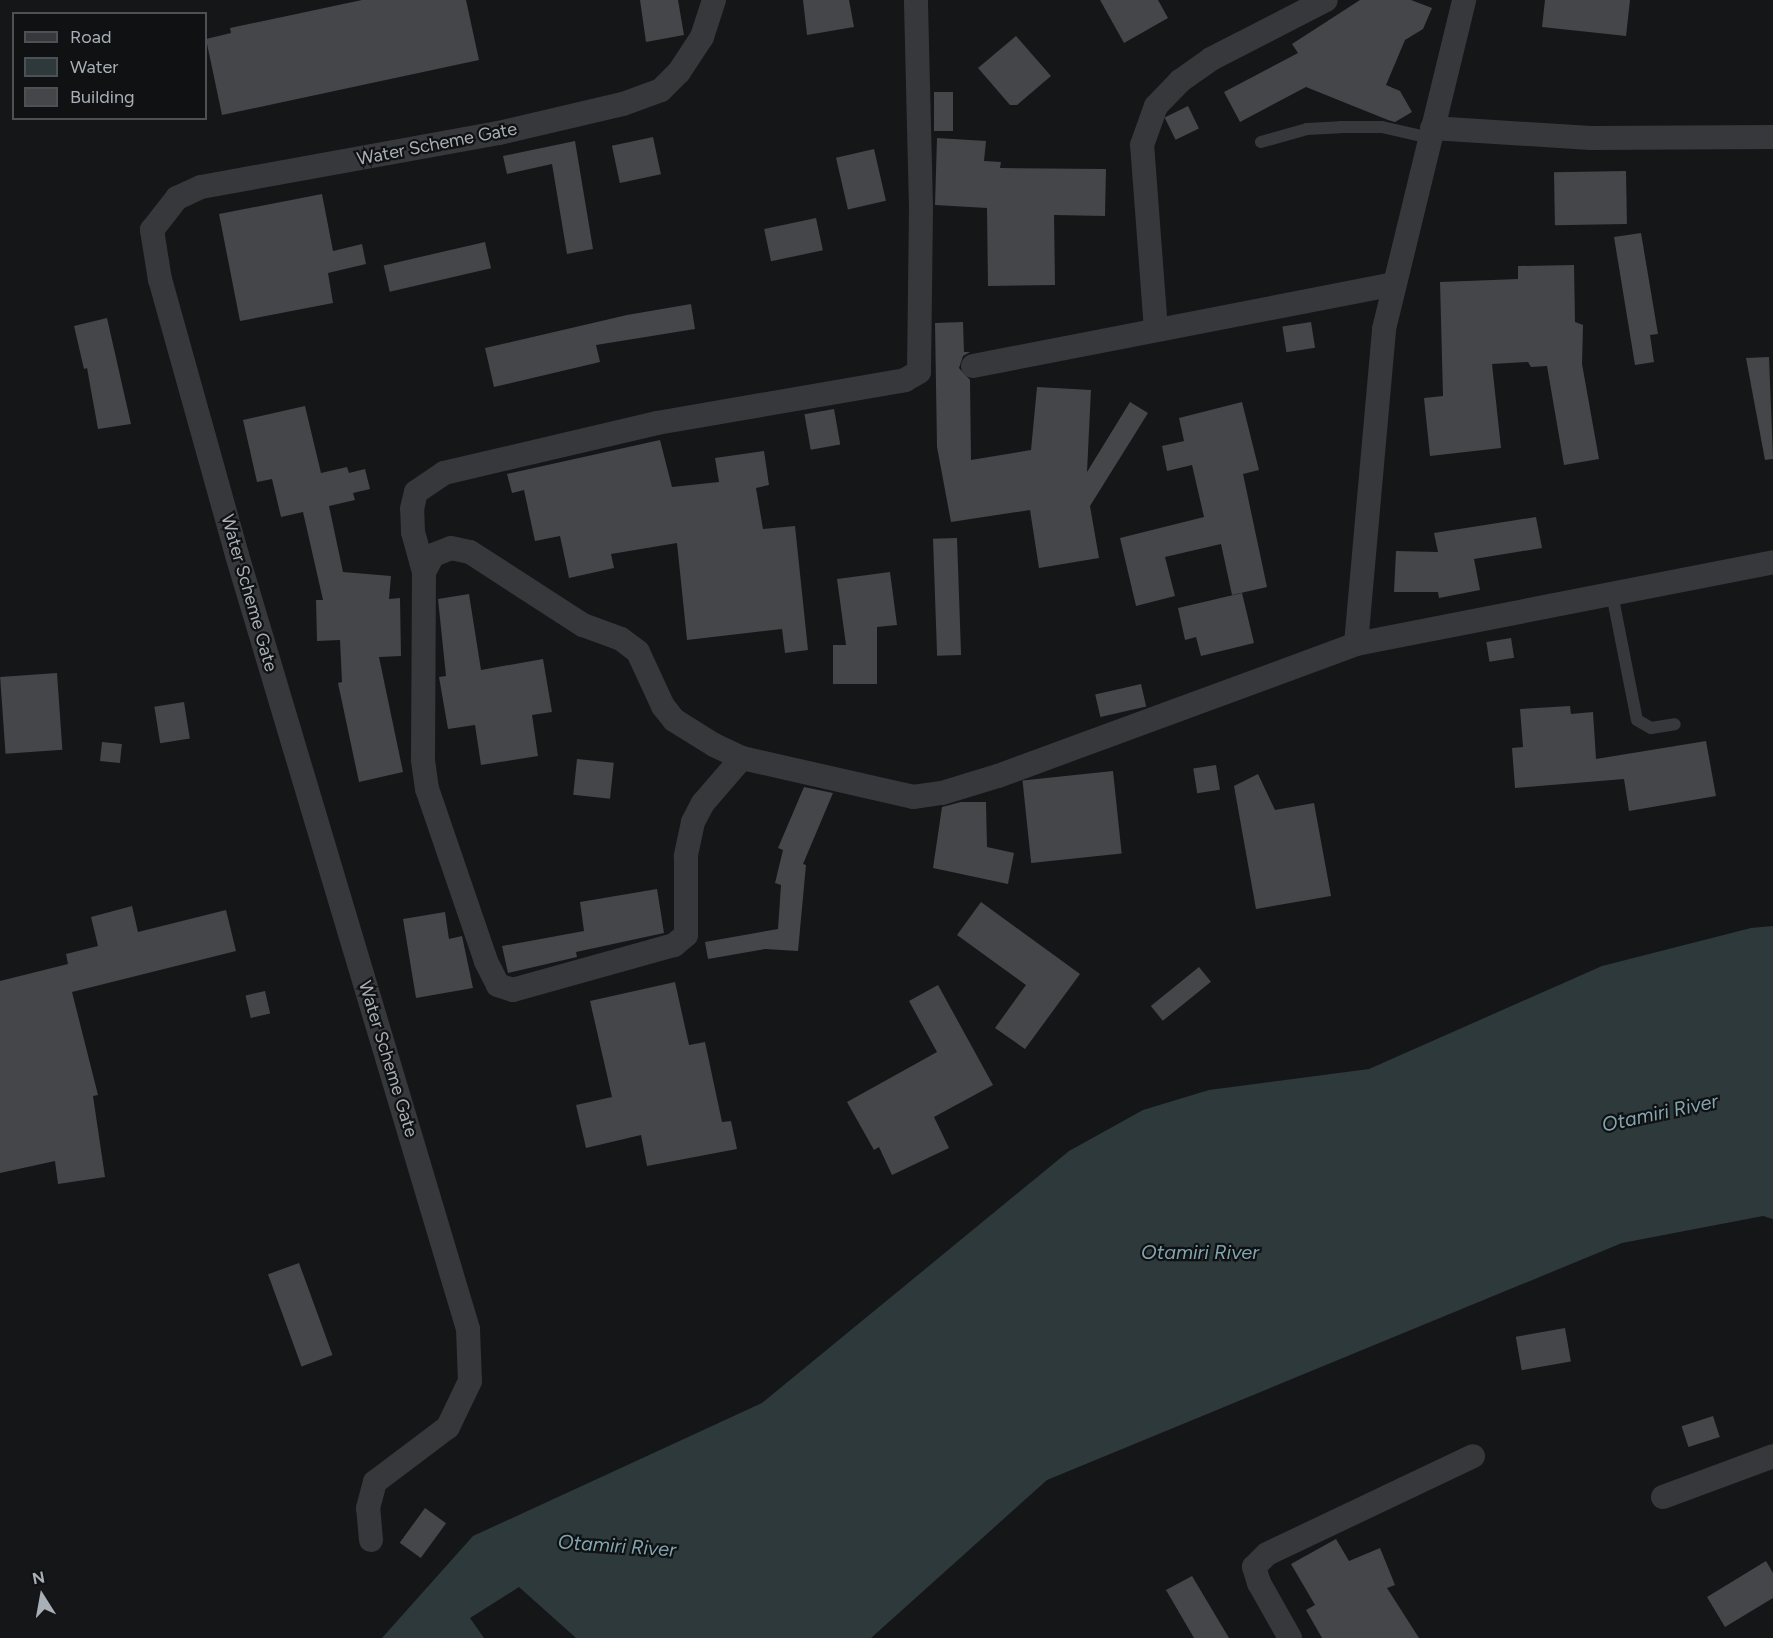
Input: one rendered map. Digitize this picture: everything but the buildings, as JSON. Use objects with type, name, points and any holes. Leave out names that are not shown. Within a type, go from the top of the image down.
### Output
[{"type":"street","name":"Water Scheme Gate","points":[[371,1540],[368,1508],[375,1482],[448,1427],[470,1381],[468,1329],[237,555],[160,280],[152,230],[177,198],[201,187],[499,133],[623,104],[661,90],[679,72],[702,37],[714,0]]},
{"type":"street","points":[[742,758],[703,802],[693,822],[686,856],[686,935],[674,945],[513,990],[498,985],[486,961],[427,789],[423,759],[424,572],[413,532],[412,509],[416,492],[444,473],[635,427],[905,380],[919,372],[921,208],[915,0]]},
{"type":"street","points":[[1156,330],[1142,145],[1156,106],[1180,81],[1211,59],[1326,0]]},
{"type":"street","points":[[1356,644],[1383,340],[1394,284],[1464,0]]},
{"type":"street","points":[[1431,133],[1591,138],[1773,136]]},
{"type":"street","points":[[973,366],[1394,284]]},
{"type":"street","points":[[424,572],[433,555],[452,548],[470,552],[583,625],[621,639],[638,652],[663,706],[674,720],[742,758],[913,797],[942,794],[1356,644],[1773,562]]},
{"type":"street","points":[[1290,1638],[1259,1583],[1254,1567],[1267,1554],[1473,1455]]},
{"type":"street","points":[[1663,1497],[1772,1457]]},
{"type":"lane","points":[[1261,142],[1307,129],[1340,127],[1382,127],[1431,133]]},
{"type":"lane","points":[[1612,594],[1637,720],[1651,728],[1675,724]]},
{"type":"water","name":"Otamiri River","points":[[1773,926],[1773,1219],[1763,1216],[1622,1243],[1047,1480],[871,1638],[576,1638],[519,1587],[470,1618],[484,1638],[382,1638],[473,1536],[762,1403],[1069,1151],[1143,1110],[1209,1090],[1369,1069],[1602,966],[1751,928]]}]
